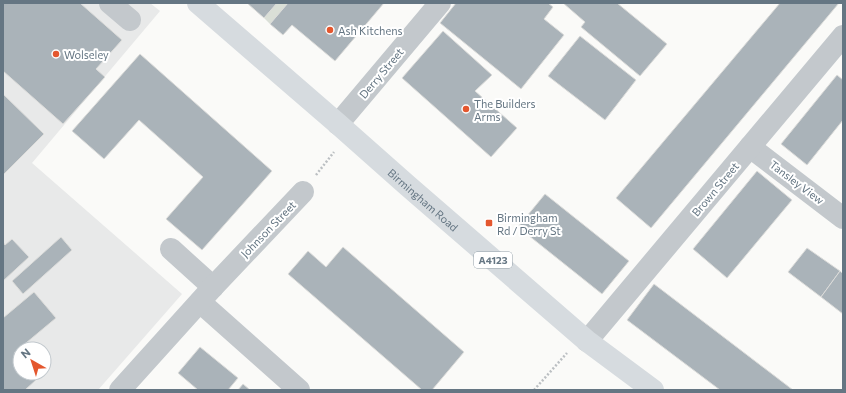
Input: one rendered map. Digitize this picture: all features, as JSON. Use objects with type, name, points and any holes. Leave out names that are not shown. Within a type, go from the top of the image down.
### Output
[{"type":"highway","name":"Birmingham Road","points":[[198,3],[399,179],[578,346],[653,390]]},
{"type":"street","points":[[110,3],[130,20]]},
{"type":"street","name":"Derry Street","points":[[338,124],[440,3]]},
{"type":"street","name":"Brown Street","points":[[578,346],[750,147],[843,36]]},
{"type":"street","name":"Tansley View","points":[[750,147],[843,218]]},
{"type":"street","name":"Johnson Street","points":[[120,390],[206,295],[303,192]]},
{"type":"street","points":[[171,249],[206,295],[299,390]]},
{"type":"path","name":"Johnson Street","points":[[303,192],[334,152]]},
{"type":"path","points":[[534,390],[578,346]]},
{"type":"shaded area","points":[[3,3],[150,3],[160,11],[32,163],[182,294],[98,390],[3,390]]},
{"type":"shaded area","points":[[277,3],[288,3],[270,24],[264,18]]},
{"type":"building","name":"Wolseley","points":[[3,3],[80,3],[122,40],[96,69],[105,77],[63,124],[3,71]]},
{"type":"building","points":[[247,3],[277,3],[264,18]]},
{"type":"building","name":"Ash Kitchens","points":[[288,3],[384,3],[335,61],[292,25],[283,35],[270,24]]},
{"type":"building","points":[[456,3],[548,3],[553,7],[544,19],[564,35],[521,89],[440,23]]},
{"type":"building","points":[[563,3],[617,3],[667,44],[640,76],[581,27],[585,22]]},
{"type":"building","points":[[780,3],[839,3],[651,228],[616,198]]},
{"type":"building","name":"The Builders Arms","points":[[443,31],[492,75],[475,91],[517,128],[491,157],[402,78]]},
{"type":"building","points":[[580,36],[636,80],[605,120],[548,76]]},
{"type":"building","points":[[140,54],[272,171],[202,250],[166,219],[203,177],[139,120],[104,159],[72,131]]},
{"type":"building","points":[[837,75],[843,80],[843,120],[807,165],[781,144]]},
{"type":"building","points":[[3,94],[44,134],[3,175]]},
{"type":"building","points":[[757,171],[792,200],[727,278],[693,249]]},
{"type":"building","points":[[545,194],[629,261],[602,294],[518,227]]},
{"type":"building","points":[[61,237],[72,250],[23,294],[12,281]]},
{"type":"building","points":[[12,239],[29,257],[3,281],[3,242],[5,245]]},
{"type":"building","points":[[343,247],[464,352],[432,390],[422,390],[288,274],[308,251],[326,267]]},
{"type":"building","points":[[807,248],[840,271],[821,297],[788,272]]},
{"type":"building","points":[[840,271],[843,274],[843,314],[821,297]]},
{"type":"building","points":[[654,284],[793,390],[720,390],[627,320]]},
{"type":"building","points":[[34,292],[56,318],[28,341],[12,341],[12,381],[35,381],[25,390],[3,390],[3,318]]},
{"type":"building","points":[[200,347],[238,378],[228,390],[198,390],[178,373]]},
{"type":"building","points":[[243,384],[250,390],[238,390]]},
{"type":"place","name":"Ash Kitchens","points":[[330,30]]},
{"type":"place","name":"Wolseley","points":[[56,54]]},
{"type":"place","name":"The Builders Arms","points":[[466,109]]},
{"type":"place","name":"Birmingham Rd / Derry St","points":[[489,223]]}]
